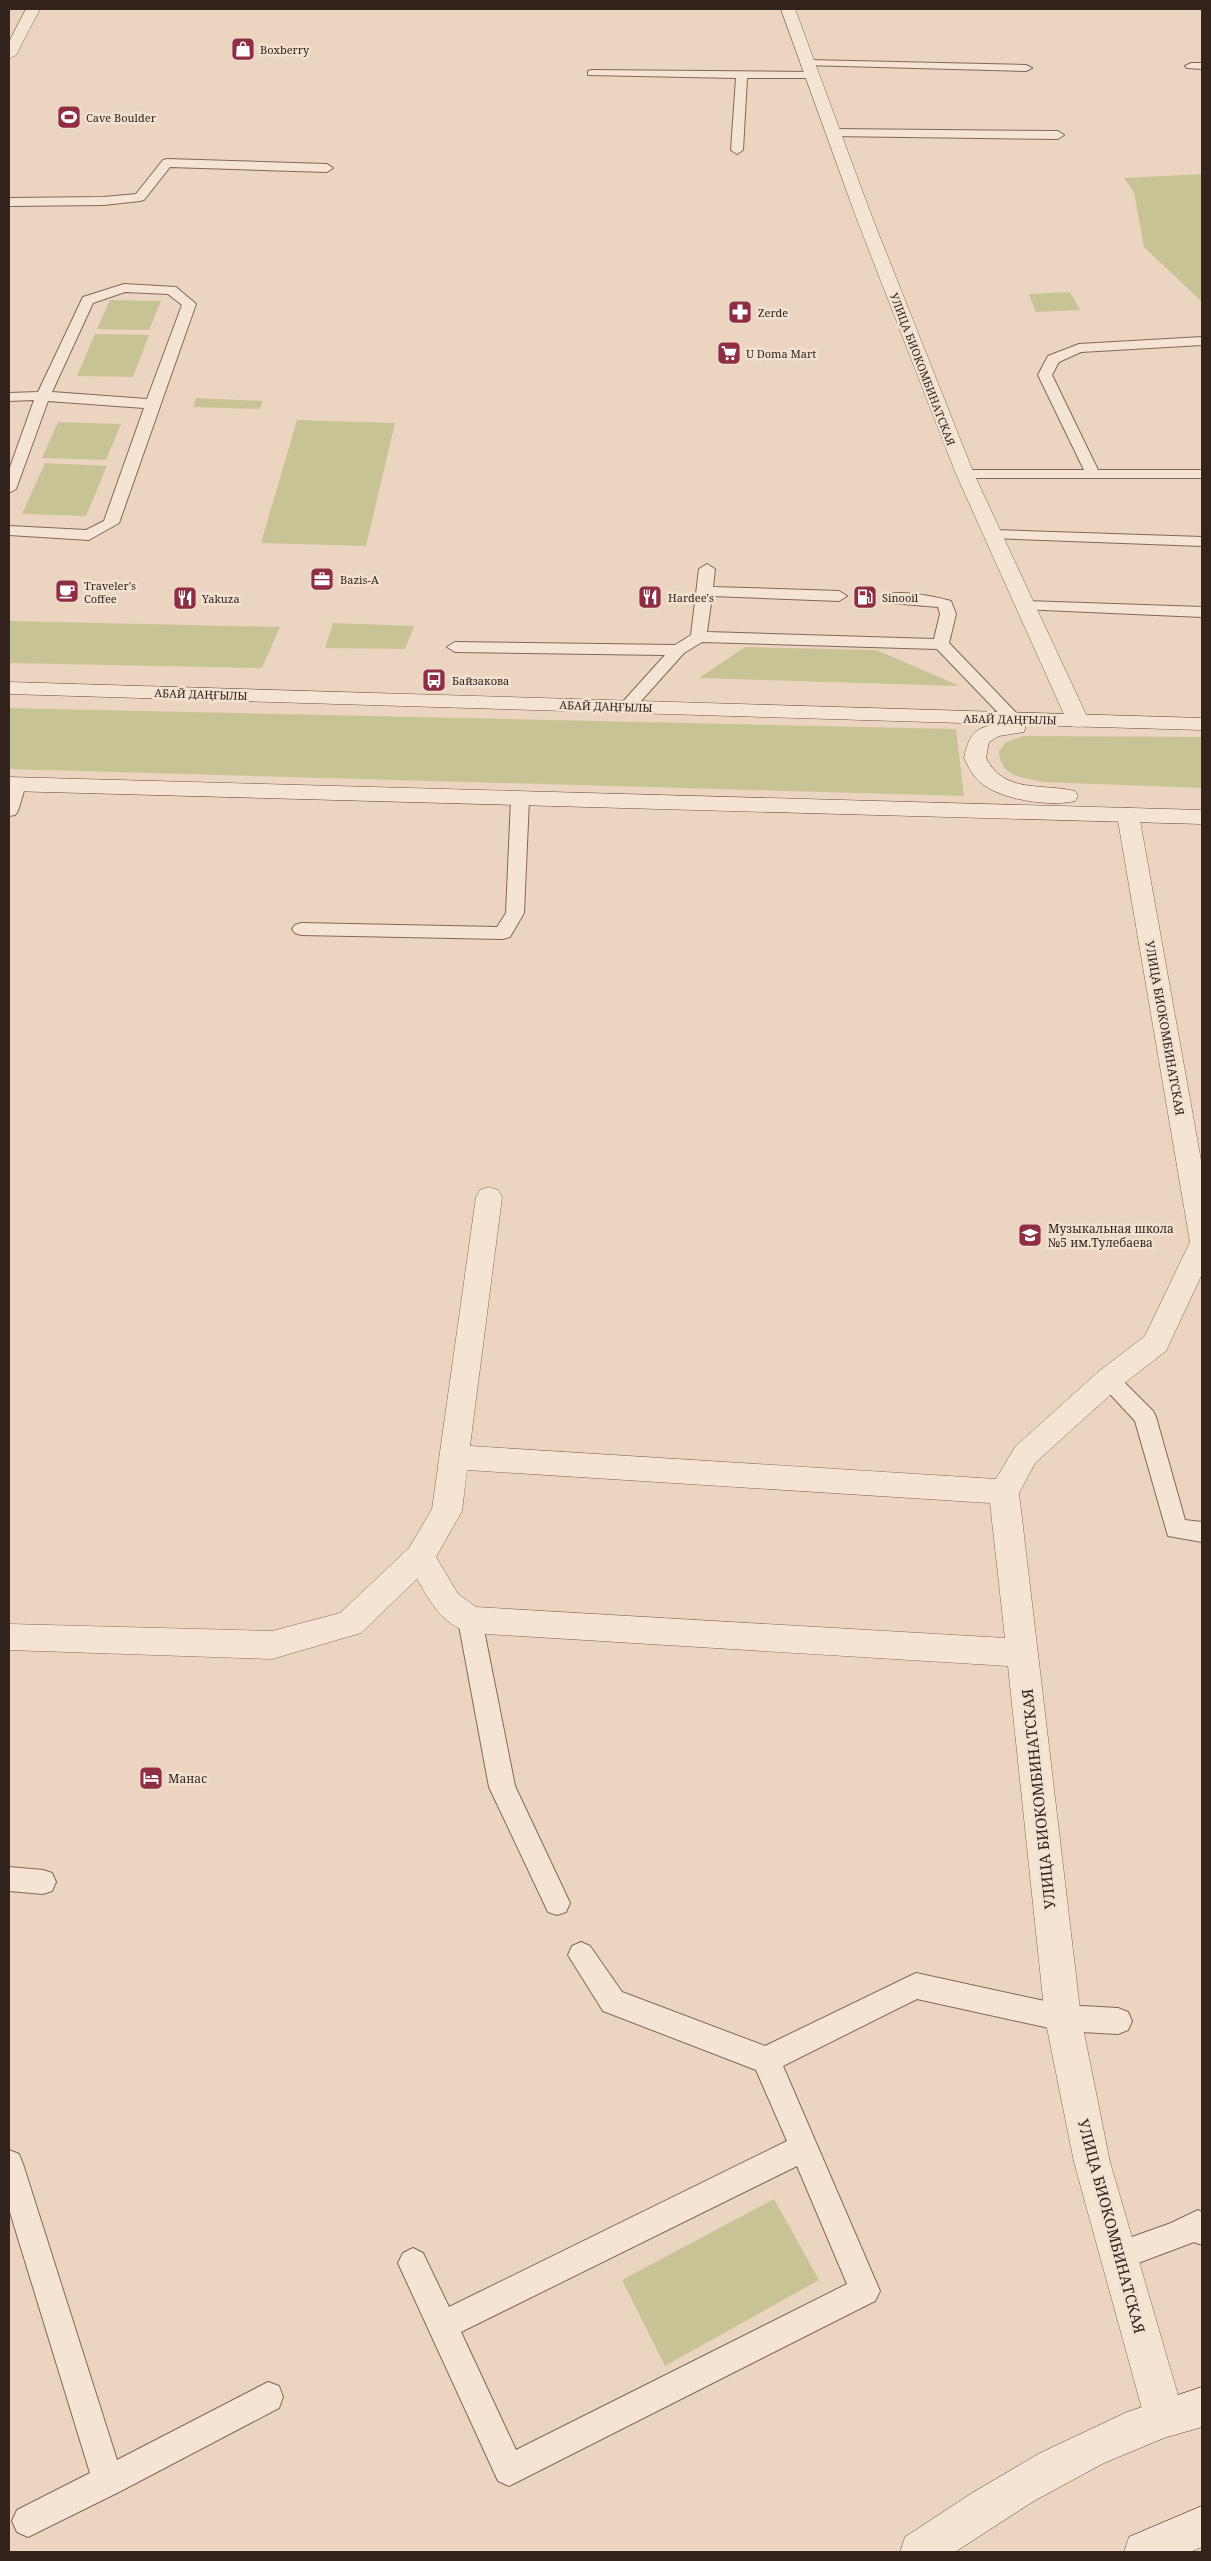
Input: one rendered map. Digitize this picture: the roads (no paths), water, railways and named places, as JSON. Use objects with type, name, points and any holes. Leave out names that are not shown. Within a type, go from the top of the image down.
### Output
[{"type":"street","points":[[9,55],[33,9]]},
{"type":"street","name":"УЛИЦА БИОКОМБИНАТСКАЯ","points":[[788,9],[864,217],[965,474],[1078,721]]},
{"type":"street","name":"АБАЙ ДАҢҒЫЛЫ","points":[[9,688],[627,706],[1014,720],[1202,724]]},
{"type":"street","points":[[1078,721],[994,731],[979,739],[975,758],[977,766],[983,774],[1008,790],[1037,795],[1202,802]]},
{"type":"street","points":[[13,784],[1202,817]]},
{"type":"street","name":"УЛИЦА БИОКОМБИНАТСКАЯ","points":[[1128,815],[1202,1240]]},
{"type":"street","points":[[9,1637],[272,1645],[350,1624],[420,1557],[447,1511],[489,1197]]},
{"type":"street","points":[[454,1457],[1004,1492],[1025,1455],[1108,1380],[1156,1343],[1202,1245]]},
{"type":"street","name":"УЛИЦА БИОКОМБИНАТСКАЯ","points":[[1004,1492],[1063,2018],[1092,2162],[1117,2256],[1164,2416]]},
{"type":"street","points":[[420,1557],[447,1603],[470,1620],[1022,1653]]},
{"type":"street","points":[[920,2552],[1057,2464],[1164,2416],[1202,2407]]},
{"type":"street","points":[[1144,2552],[1202,2526]]},
{"type":"lane","points":[[592,73],[742,74],[810,69],[1026,68]]},
{"type":"lane","points":[[737,150],[742,74]]},
{"type":"lane","points":[[833,133],[1058,135]]},
{"type":"lane","points":[[9,202],[104,201],[140,198],[167,163],[327,168]]},
{"type":"lane","points":[[9,489],[43,396],[88,300],[124,288],[171,290],[188,304],[111,523],[89,535],[9,531]]},
{"type":"lane","points":[[1093,474],[1045,375],[1053,359],[1079,348],[1202,341]]},
{"type":"lane","points":[[9,397],[43,396],[152,404]]},
{"type":"lane","points":[[965,474],[1202,474]]},
{"type":"lane","points":[[993,535],[1202,542]]},
{"type":"lane","points":[[700,637],[707,569]]},
{"type":"lane","points":[[704,591],[839,596]]},
{"type":"lane","points":[[890,598],[932,600],[945,604],[948,614],[941,644]]},
{"type":"lane","points":[[1026,606],[1202,612]]},
{"type":"lane","points":[[627,706],[678,650],[700,637],[941,644],[1014,720]]},
{"type":"lane","points":[[455,647],[678,650]]},
{"type":"lane","points":[[9,811],[13,784]]},
{"type":"lane","points":[[301,929],[503,933],[515,913],[520,799]]},
{"type":"lane","points":[[1108,1380],[1146,1417],[1176,1529],[1202,1532]]},
{"type":"lane","points":[[470,1620],[502,1787],[557,1903]]},
{"type":"lane","points":[[9,1879],[43,1882]]},
{"type":"lane","points":[[413,2263],[509,2470],[864,2291],[766,2060],[613,2002],[581,1955]]},
{"type":"lane","points":[[766,2060],[916,1986],[1063,2018],[1118,2022]]},
{"type":"lane","points":[[442,2326],[803,2148]]},
{"type":"lane","points":[[9,2164],[108,2481]]},
{"type":"lane","points":[[1117,2256],[1176,2236],[1198,2225],[1202,2231]]},
{"type":"lane","points":[[28,2521],[268,2397]]},
{"type":"place","name":"Boxberry","points":[[243,49]]},
{"type":"place","name":"Cave Boulder","points":[[69,117]]},
{"type":"place","name":"Zerde","points":[[740,312]]},
{"type":"place","name":"U Doma Mart","points":[[729,353]]},
{"type":"place","name":"Bazis-A","points":[[322,579]]},
{"type":"place","name":"Traveler's Coffee","points":[[67,591]]},
{"type":"place","name":"Hardee's","points":[[650,597]]},
{"type":"place","name":"Sinooil","points":[[865,597]]},
{"type":"place","name":"Yakuza","points":[[185,598]]},
{"type":"place","name":"Байзакова","points":[[434,680]]},
{"type":"place","name":"Музыкальная школа №5 им.Тулебаева","points":[[1030,1235]]},
{"type":"place","name":"Манас","points":[[151,1778]]}]
